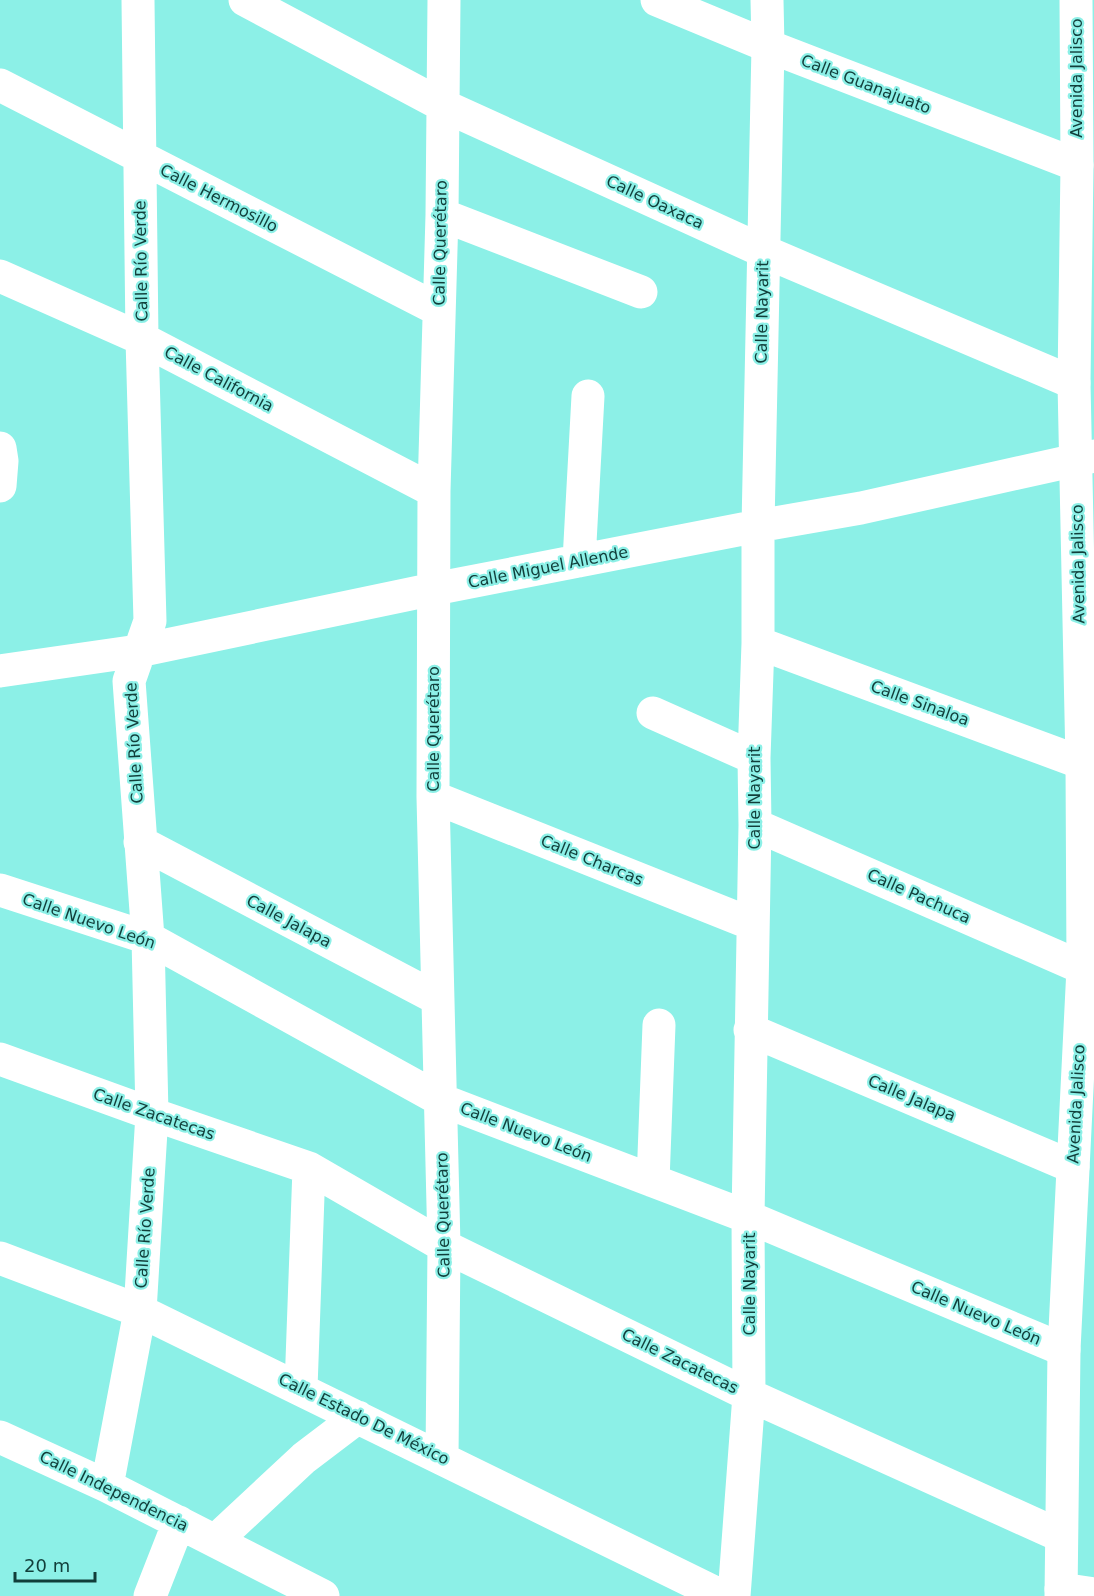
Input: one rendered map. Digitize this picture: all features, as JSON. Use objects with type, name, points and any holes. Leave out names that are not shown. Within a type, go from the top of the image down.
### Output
[{"type":"street","name":"Calle Río Verde","points":[[107,1486],[140,1311],[152,1114],[148,938],[129,681],[150,621],[142,339],[138,0]]},
{"type":"street","name":"Calle Oaxaca","points":[[246,0],[442,105],[763,251],[1074,383]]},
{"type":"street","name":"Calle Querétaro","points":[[442,1458],[444,1246],[433,796],[434,491],[442,216],[444,0]]},
{"type":"street","name":"Calle Guanajuato","points":[[657,0],[768,46],[1077,165]]},
{"type":"street","name":"Calle Nayarit","points":[[734,1596],[749,1395],[750,1030],[767,0]]},
{"type":"street","name":"Avenida Jalisco","points":[[1061,1593],[1064,1350],[1073,1167],[1088,970],[1085,458],[1074,383],[1077,165],[1076,0]]},
{"type":"street","name":"Calle Hermosillo","points":[[0,85],[439,310]]},
{"type":"street","points":[[442,216],[641,292]]},
{"type":"street","name":"Calle California","points":[[0,276],[142,339],[434,491]]},
{"type":"street","points":[[579,561],[588,396]]},
{"type":"street","points":[[0,448],[2,461],[0,486]]},
{"type":"street","name":"Calle Miguel Allende","points":[[0,671],[138,651],[434,589],[758,525],[861,508],[1085,458]]},
{"type":"street","name":"Calle Sinaloa","points":[[758,643],[1088,768]]},
{"type":"street","points":[[653,713],[754,758]]},
{"type":"street","name":"Calle Charcas","points":[[433,796],[752,924]]},
{"type":"street","name":"Calle Pachuca","points":[[755,825],[1088,970]]},
{"type":"street","name":"Calle Jalapa","points":[[140,842],[438,999]]},
{"type":"street","name":"Calle Nuevo León","points":[[0,890],[148,938],[441,1100],[748,1217],[1064,1350]]},
{"type":"street","points":[[653,1181],[659,1025]]},
{"type":"street","name":"Calle Jalapa","points":[[750,1030],[1073,1167]]},
{"type":"street","name":"Calle Zacatecas","points":[[0,1059],[309,1168],[444,1246],[749,1395],[1061,1536]]},
{"type":"street","points":[[301,1388],[309,1168]]},
{"type":"street","name":"Calle Estado De México","points":[[2,1265],[140,1311],[722,1596]]},
{"type":"street","points":[[215,1541],[304,1458],[358,1417]]},
{"type":"street","name":"Calle Independencia","points":[[0,1437],[107,1486],[323,1596]]},
{"type":"street","points":[[150,1596],[179,1522]]},
{"type":"street","points":[[1061,1593],[1094,1594]]}]
